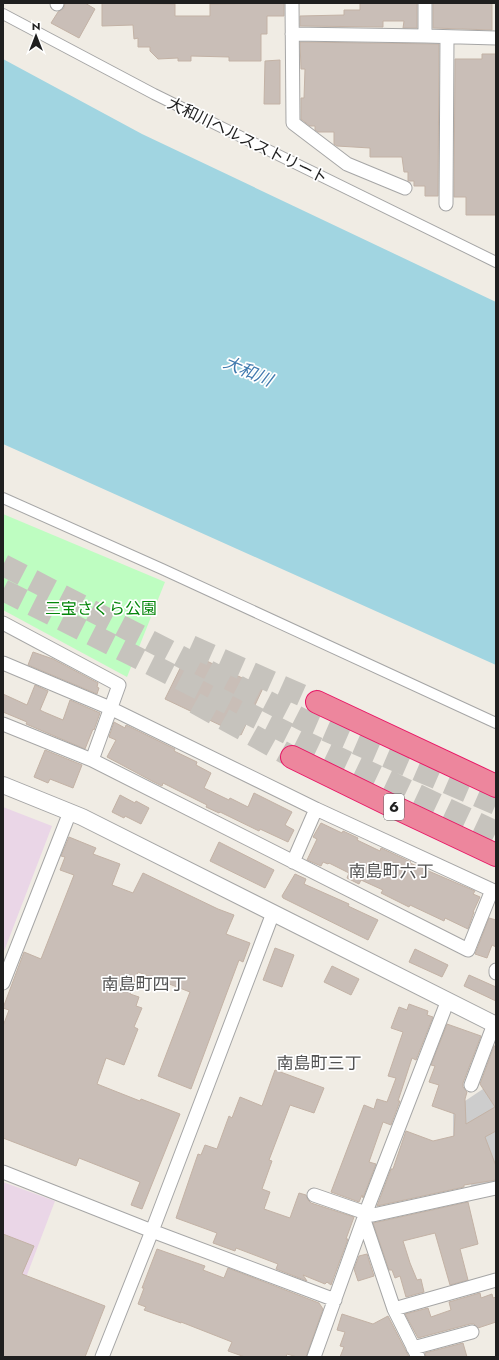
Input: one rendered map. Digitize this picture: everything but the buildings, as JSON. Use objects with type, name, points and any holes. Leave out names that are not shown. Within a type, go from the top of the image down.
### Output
[{"type":"highway","points":[[317,702],[496,786]]},
{"type":"highway","name":"6","points":[[292,756],[388,804],[496,855]]},
{"type":"street","points":[[292,3],[293,123],[347,164],[405,188]]},
{"type":"street","points":[[425,3],[425,36]]},
{"type":"street","name":"大和川ヘルスストリート","points":[[3,14],[154,94],[496,262]]},
{"type":"street","points":[[292,34],[496,38]]},
{"type":"street","points":[[446,204],[447,37]]},
{"type":"street","points":[[3,498],[169,572],[496,723]]},
{"type":"street","points":[[3,623],[118,685],[92,760]]},
{"type":"street","points":[[3,663],[110,708],[316,809],[494,891],[468,950],[92,760],[3,724]]},
{"type":"street","points":[[3,785],[70,812],[495,1024],[471,1086]]},
{"type":"street","points":[[293,862],[316,809]]},
{"type":"street","points":[[3,983],[70,812]]},
{"type":"street","points":[[102,1357],[152,1231],[273,913]]},
{"type":"street","points":[[314,1357],[365,1216],[448,1000]]},
{"type":"street","points":[[3,1172],[152,1231],[335,1300]]},
{"type":"street","points":[[314,1195],[365,1216],[496,1188]]},
{"type":"street","points":[[365,1216],[394,1308],[416,1352],[472,1332]]},
{"type":"street","points":[[394,1308],[496,1280]]},
{"type":"shaded area","points":[[3,807],[52,826],[3,954]]},
{"type":"shaded area","points":[[483,1089],[496,1089],[496,1182],[472,1188],[453,1135],[453,1109]]},
{"type":"shaded area","points":[[3,1182],[55,1201],[13,1312],[3,1308]]},
{"type":"green space","name":"三宝さくら公園","points":[[3,514],[165,582],[127,677],[3,610]]},
{"type":"water","name":"大和川","points":[[3,59],[142,134],[496,302],[496,665],[3,444]]},
{"type":"tunnel","points":[[3,565],[311,724],[496,804]]},
{"type":"tunnel","points":[[3,590],[303,741],[496,832]]},
{"type":"tunnel","points":[[191,646],[317,702]]},
{"type":"tunnel","points":[[195,703],[292,757]]},
{"type":"district","name":"南島町六丁","points":[[391,871]]},
{"type":"district","name":"南島町四丁","points":[[144,984]]},
{"type":"district","name":"南島町三丁","points":[[319,1063]]}]
